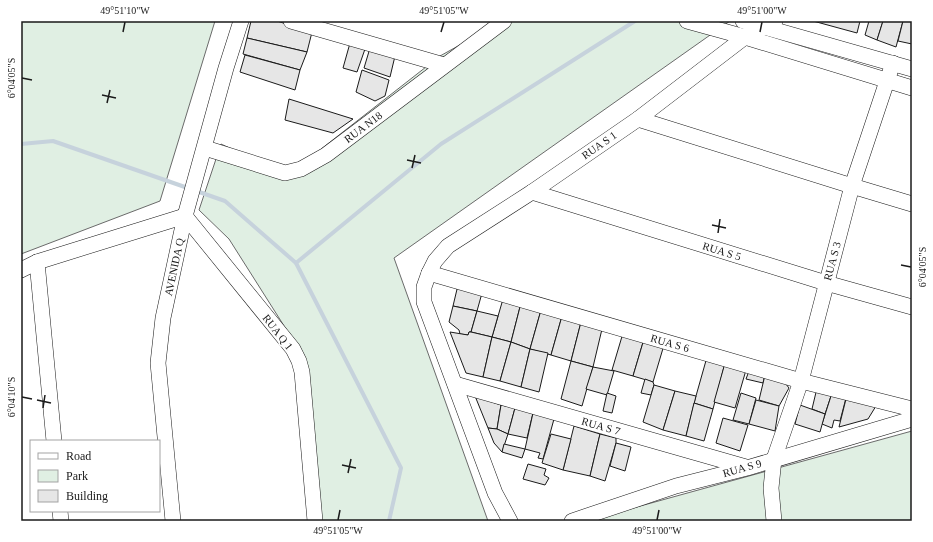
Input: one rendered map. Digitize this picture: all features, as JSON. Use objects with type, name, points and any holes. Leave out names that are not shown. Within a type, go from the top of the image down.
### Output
[{"type":"street","name":"AVENIDA Q","points":[[173,521],[158,363],[163,318],[185,216],[226,68],[241,21]]},
{"type":"street","points":[[291,21],[444,65]]},
{"type":"street","name":"RUA N18","points":[[205,148],[285,173],[296,172],[326,155],[504,21]]},
{"type":"street","points":[[687,21],[745,37],[912,88]]},
{"type":"street","points":[[743,21],[770,24],[912,69]]},
{"type":"street","name":"RUA S 1","points":[[510,521],[495,493],[424,302],[424,287],[435,261],[448,246],[532,192],[638,119],[745,37],[770,24]]},
{"type":"street","name":"RUA S 3","points":[[774,521],[771,488],[774,459],[801,381],[852,186],[893,63]]},
{"type":"street","points":[[638,119],[912,204]]},
{"type":"street","name":"RUA S 5","points":[[532,192],[826,283],[912,307]]},
{"type":"street","points":[[21,270],[37,262],[185,216]]},
{"type":"street","name":"RUA Q 1","points":[[185,216],[293,349],[299,361],[302,372],[315,521]]},
{"type":"street","points":[[37,262],[54,440]]},
{"type":"street","name":"RUA S 6","points":[[429,273],[801,381],[912,409]]},
{"type":"street","name":"RUA S 7","points":[[455,384],[747,468]]},
{"type":"street","name":"RUA S 9","points":[[572,521],[676,486],[747,468],[912,419]]},
{"type":"green space","points":[[21,21],[215,21],[160,201],[21,254]]},
{"type":"green space","points":[[503,21],[730,21],[394,258],[488,521],[321,521],[293,340],[229,239],[199,210],[221,144],[288,175],[440,56]]},
{"type":"green space","points":[[912,431],[912,521],[586,521]]},
{"type":"building","points":[[251,21],[277,21],[312,32],[307,52],[247,38]]},
{"type":"building","points":[[813,21],[860,21],[857,33]]},
{"type":"building","points":[[869,21],[883,21],[877,40],[865,35]]},
{"type":"building","points":[[883,21],[903,21],[896,47],[877,40]]},
{"type":"building","points":[[903,21],[912,21],[912,44],[898,41]]},
{"type":"building","points":[[247,38],[307,52],[300,70],[243,54]]},
{"type":"building","points":[[350,43],[365,49],[357,72],[343,68]]},
{"type":"building","points":[[370,48],[395,56],[390,77],[364,68]]},
{"type":"building","points":[[245,55],[300,70],[295,90],[240,72]]},
{"type":"building","points":[[362,70],[389,80],[385,96],[375,101],[356,92]]},
{"type":"building","points":[[289,99],[353,119],[333,133],[285,120]]},
{"type":"building","points":[[458,285],[482,293],[477,311],[453,306]]},
{"type":"building","points":[[503,299],[521,303],[511,342],[492,337]]},
{"type":"building","points":[[521,303],[541,310],[530,349],[511,342]]},
{"type":"building","points":[[453,306],[477,311],[471,332],[469,332],[468,335],[460,334],[459,330],[449,322]]},
{"type":"building","points":[[541,310],[562,316],[551,355],[530,349]]},
{"type":"building","points":[[477,311],[498,316],[492,337],[471,332]]},
{"type":"building","points":[[562,316],[581,322],[571,361],[551,355]]},
{"type":"building","points":[[581,322],[602,329],[593,367],[571,361]]},
{"type":"building","points":[[450,332],[468,335],[469,332],[471,332],[492,337],[483,377],[466,373]]},
{"type":"building","points":[[623,333],[644,339],[633,376],[612,370]]},
{"type":"building","points":[[492,337],[511,342],[500,381],[483,377]]},
{"type":"building","points":[[644,339],[664,345],[653,382],[633,376]]},
{"type":"building","points":[[511,342],[530,349],[521,387],[500,381]]},
{"type":"building","points":[[530,349],[548,353],[539,392],[521,387]]},
{"type":"building","points":[[707,357],[725,363],[713,409],[694,403]]},
{"type":"building","points":[[571,361],[593,367],[582,406],[561,399]]},
{"type":"building","points":[[725,363],[746,370],[735,408],[714,402]]},
{"type":"building","points":[[593,367],[614,371],[607,395],[586,389]]},
{"type":"building","points":[[749,371],[765,375],[763,383],[746,379]]},
{"type":"building","points":[[765,375],[782,379],[789,388],[779,406],[759,400]]},
{"type":"building","points":[[645,379],[653,382],[654,385],[651,395],[641,393]]},
{"type":"building","points":[[654,385],[675,391],[663,430],[643,422]]},
{"type":"building","points":[[817,388],[832,393],[825,414],[812,409]]},
{"type":"building","points":[[675,391],[696,396],[686,436],[663,430]]},
{"type":"building","points":[[607,393],[616,396],[612,413],[603,411]]},
{"type":"building","points":[[741,393],[756,398],[749,424],[733,420]]},
{"type":"building","points":[[832,393],[846,398],[840,421],[834,420],[832,428],[822,424]]},
{"type":"building","points":[[475,396],[501,405],[497,429],[488,428]]},
{"type":"building","points":[[846,399],[876,406],[868,419],[839,427]]},
{"type":"building","points":[[756,400],[779,406],[775,431],[749,424]]},
{"type":"building","points":[[694,403],[713,409],[704,441],[686,436]]},
{"type":"building","points":[[501,405],[515,408],[508,434],[497,429]]},
{"type":"building","points":[[800,405],[825,414],[820,432],[795,424]]},
{"type":"building","points":[[515,408],[533,413],[527,438],[508,434]]},
{"type":"building","points":[[533,413],[554,419],[543,459],[538,458],[540,453],[525,449]]},
{"type":"building","points":[[723,418],[748,425],[740,451],[716,443]]},
{"type":"building","points":[[574,426],[600,434],[590,476],[563,470]]},
{"type":"building","points":[[488,428],[497,429],[508,434],[502,452],[494,443]]},
{"type":"building","points":[[551,434],[571,439],[563,470],[542,463]]},
{"type":"building","points":[[600,434],[616,438],[616,443],[605,481],[590,476]]},
{"type":"building","points":[[616,443],[631,447],[625,471],[610,466]]},
{"type":"building","points":[[504,444],[525,449],[522,458],[502,452]]},
{"type":"building","points":[[528,464],[546,469],[544,475],[549,478],[545,485],[523,479]]},
{"type":"waterway","points":[[296,263],[441,144],[635,21]]},
{"type":"waterway","points":[[21,144],[53,141],[225,201],[296,263],[401,468],[389,521]]}]
